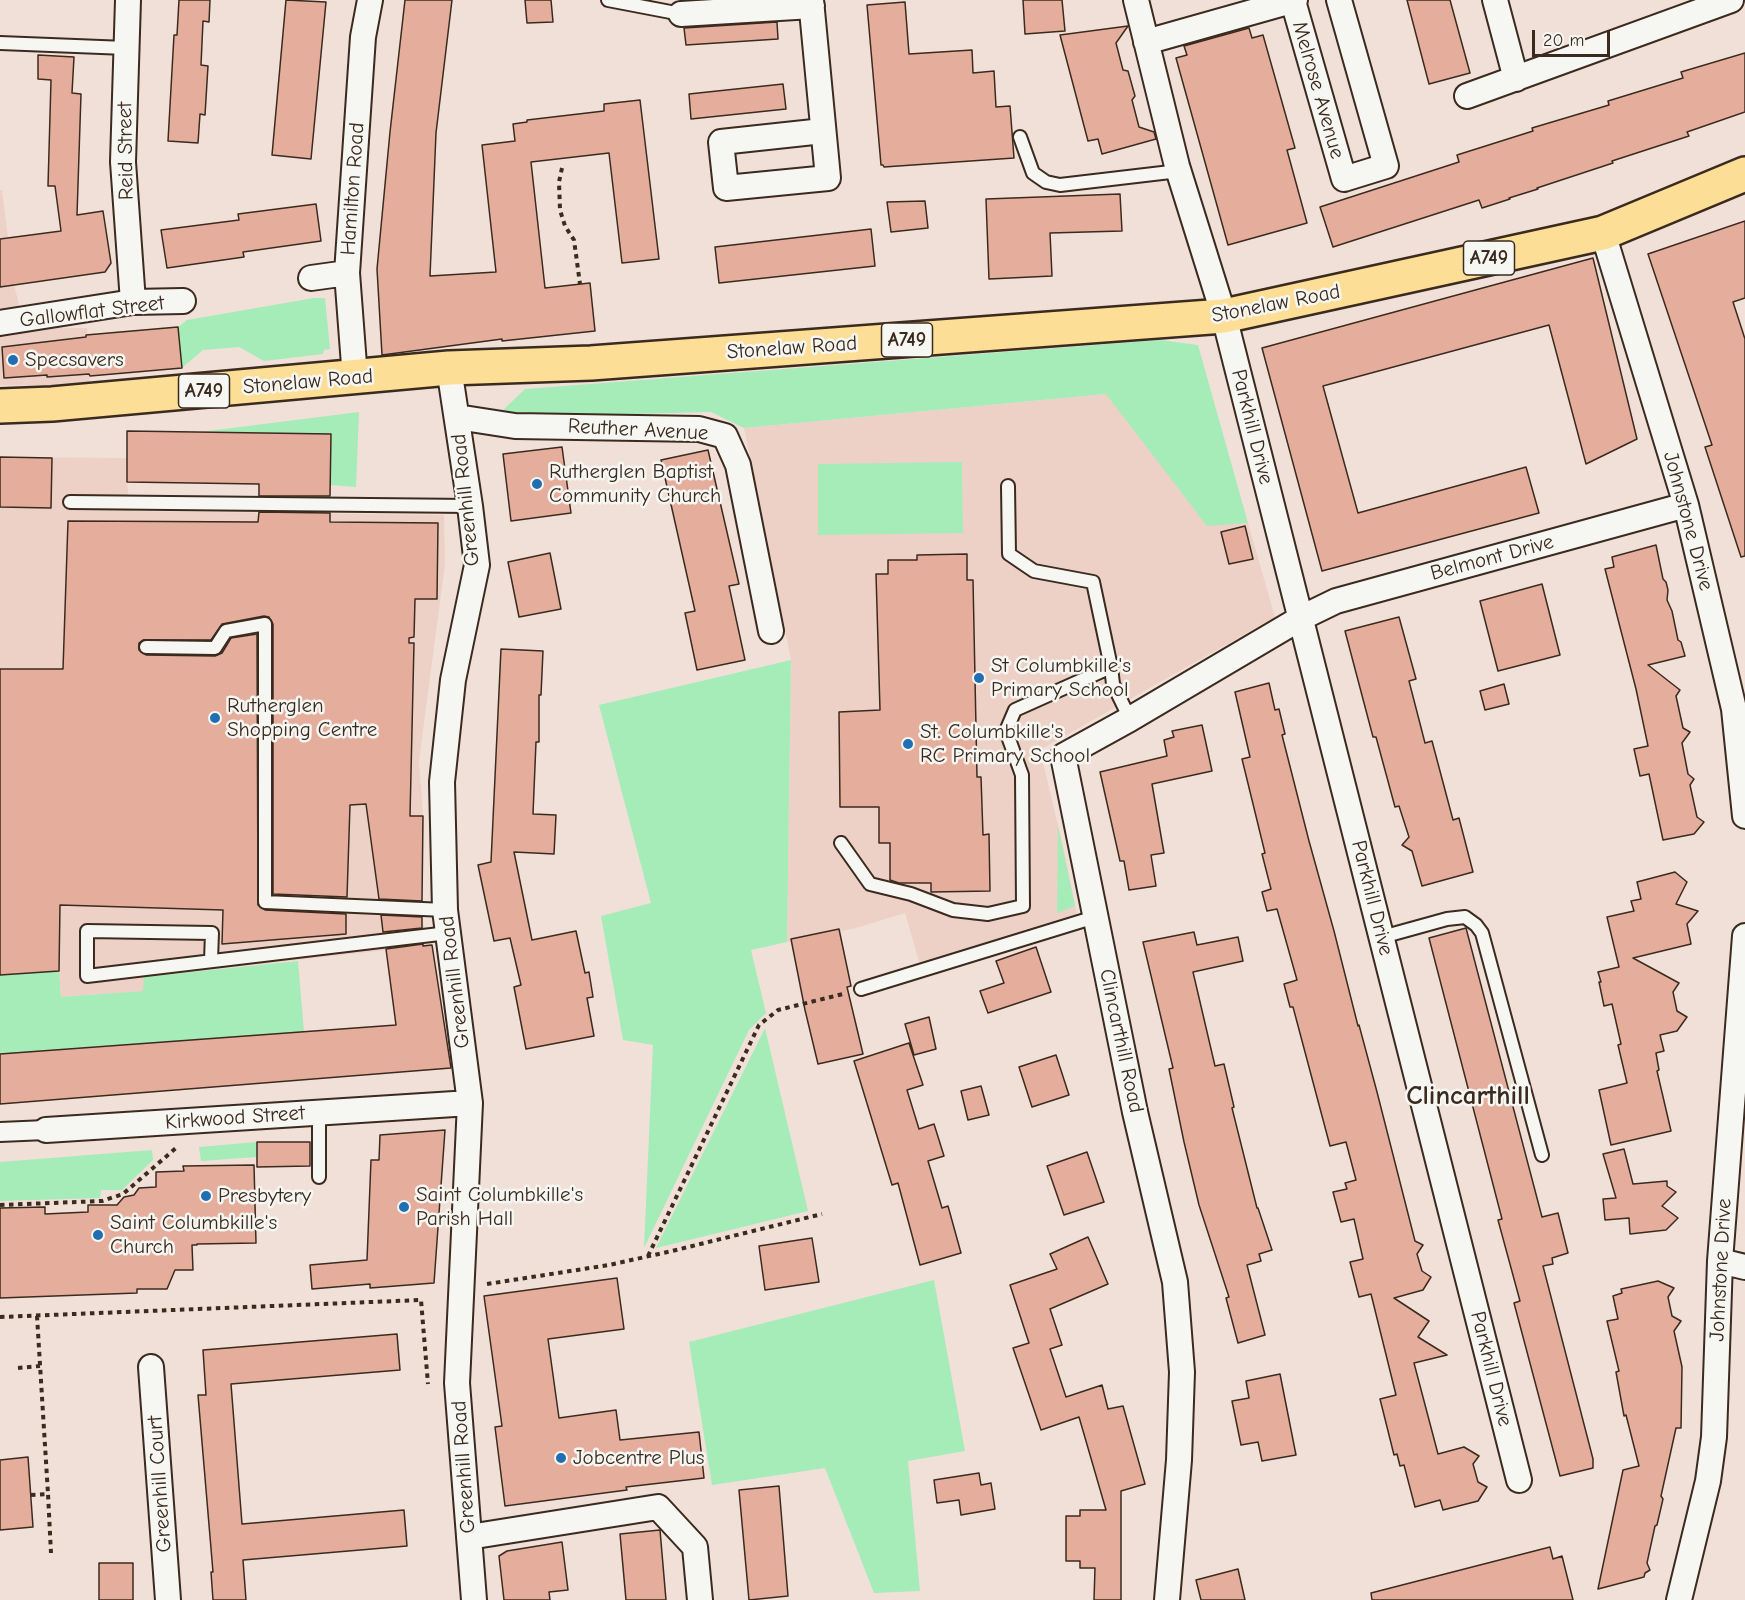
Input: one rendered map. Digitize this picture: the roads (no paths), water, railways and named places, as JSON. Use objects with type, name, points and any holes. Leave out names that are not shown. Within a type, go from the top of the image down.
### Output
[{"type":"main road","name":"Stonelaw Road","points":[[0,406],[52,404],[449,368],[591,363],[1224,316],[1603,233],[1745,174]]},
{"type":"street","name":"Reid Street","points":[[128,0],[123,162],[133,302]]},
{"type":"street","name":"Hamilton Road","points":[[355,378],[347,273],[363,37],[370,0]]},
{"type":"street","points":[[1136,0],[1179,171],[1224,316]]},
{"type":"street","name":"Melrose Avenue","points":[[1146,42],[1294,0],[1344,179],[1386,166],[1339,0]]},
{"type":"street","points":[[1495,0],[1516,78]]},
{"type":"street","points":[[1467,96],[1731,0]]},
{"type":"street","points":[[681,14],[812,3],[823,131]]},
{"type":"street","name":"Johnstone Drive","points":[[1603,233],[1686,505],[1739,707],[1745,816]]},
{"type":"street","points":[[311,278],[347,273]]},
{"type":"street","name":"Gallowflat Street","points":[[0,323],[133,302],[183,302]]},
{"type":"street","name":"Parkhill Drive","points":[[1224,316],[1520,1480]]},
{"type":"street","name":"Greenhill Road","points":[[449,368],[477,565],[453,680],[442,782],[446,921],[470,1103],[457,1383],[474,1600]]},
{"type":"street","name":"Reuther Avenue","points":[[457,417],[515,426],[699,429],[725,436],[738,465],[771,631]]},
{"type":"street","name":"Belmont Drive","points":[[1301,618],[1336,601],[1686,505]]},
{"type":"street","name":"Clincarthill Road","points":[[1167,1600],[1179,1461],[1182,1372],[1175,1282],[1135,1112],[1063,756],[1301,618]]},
{"type":"street","name":"Johnstone Drive","points":[[1679,1600],[1707,1481],[1714,1437],[1720,1262],[1745,936]]},
{"type":"street","name":"Kirkwood Street","points":[[0,1132],[470,1103]]},
{"type":"street","points":[[1720,1262],[1745,1267]]},
{"type":"street","name":"Greenhill Court","points":[[151,1367],[168,1600]]},
{"type":"street","points":[[469,1537],[658,1507],[695,1547],[700,1600]]},
{"type":"lane","points":[[608,0],[681,14]]},
{"type":"lane","points":[[0,43],[126,48]]},
{"type":"lane","points":[[1020,137],[1033,173],[1046,182],[1060,185],[1179,171]]},
{"type":"lane","points":[[1008,486],[1008,554],[1034,571],[1093,582],[1112,667],[1113,684],[1130,719]]},
{"type":"lane","points":[[70,502],[470,506]]},
{"type":"lane","points":[[146,647],[214,648],[226,631],[265,624],[266,902],[446,921]]},
{"type":"lane","points":[[841,843],[870,884],[911,894],[953,910],[988,914],[1023,906],[1022,775],[1006,731],[1015,710],[1112,667]]},
{"type":"lane","points":[[861,989],[1095,917]]},
{"type":"lane","points":[[1382,938],[1465,917],[1482,933],[1542,1155]]},
{"type":"lane","points":[[212,960],[212,933],[87,931],[87,976],[212,960],[446,921]]},
{"type":"lane","points":[[319,1112],[319,1177]]},
{"type":"place","name":"Specsavers","points":[[13,360]]},
{"type":"place","name":"Rutherglen Baptist Community Church","points":[[537,484]]},
{"type":"place","name":"St Columbkille's Primary School","points":[[979,678]]},
{"type":"place","name":"Rutherglen Shopping Centre","points":[[215,718]]},
{"type":"place","name":"St. Columbkille's RC Primary School","points":[[908,744]]},
{"type":"place","name":"Presbytery","points":[[206,1196]]},
{"type":"place","name":"Saint Columbkille's Parish Hall","points":[[404,1207]]},
{"type":"place","name":"Saint Columbkille's Church","points":[[98,1235]]},
{"type":"place","name":"Jobcentre Plus","points":[[561,1458]]},
{"type":"district","name":"Clincarthill","points":[[1468,1096]]}]
